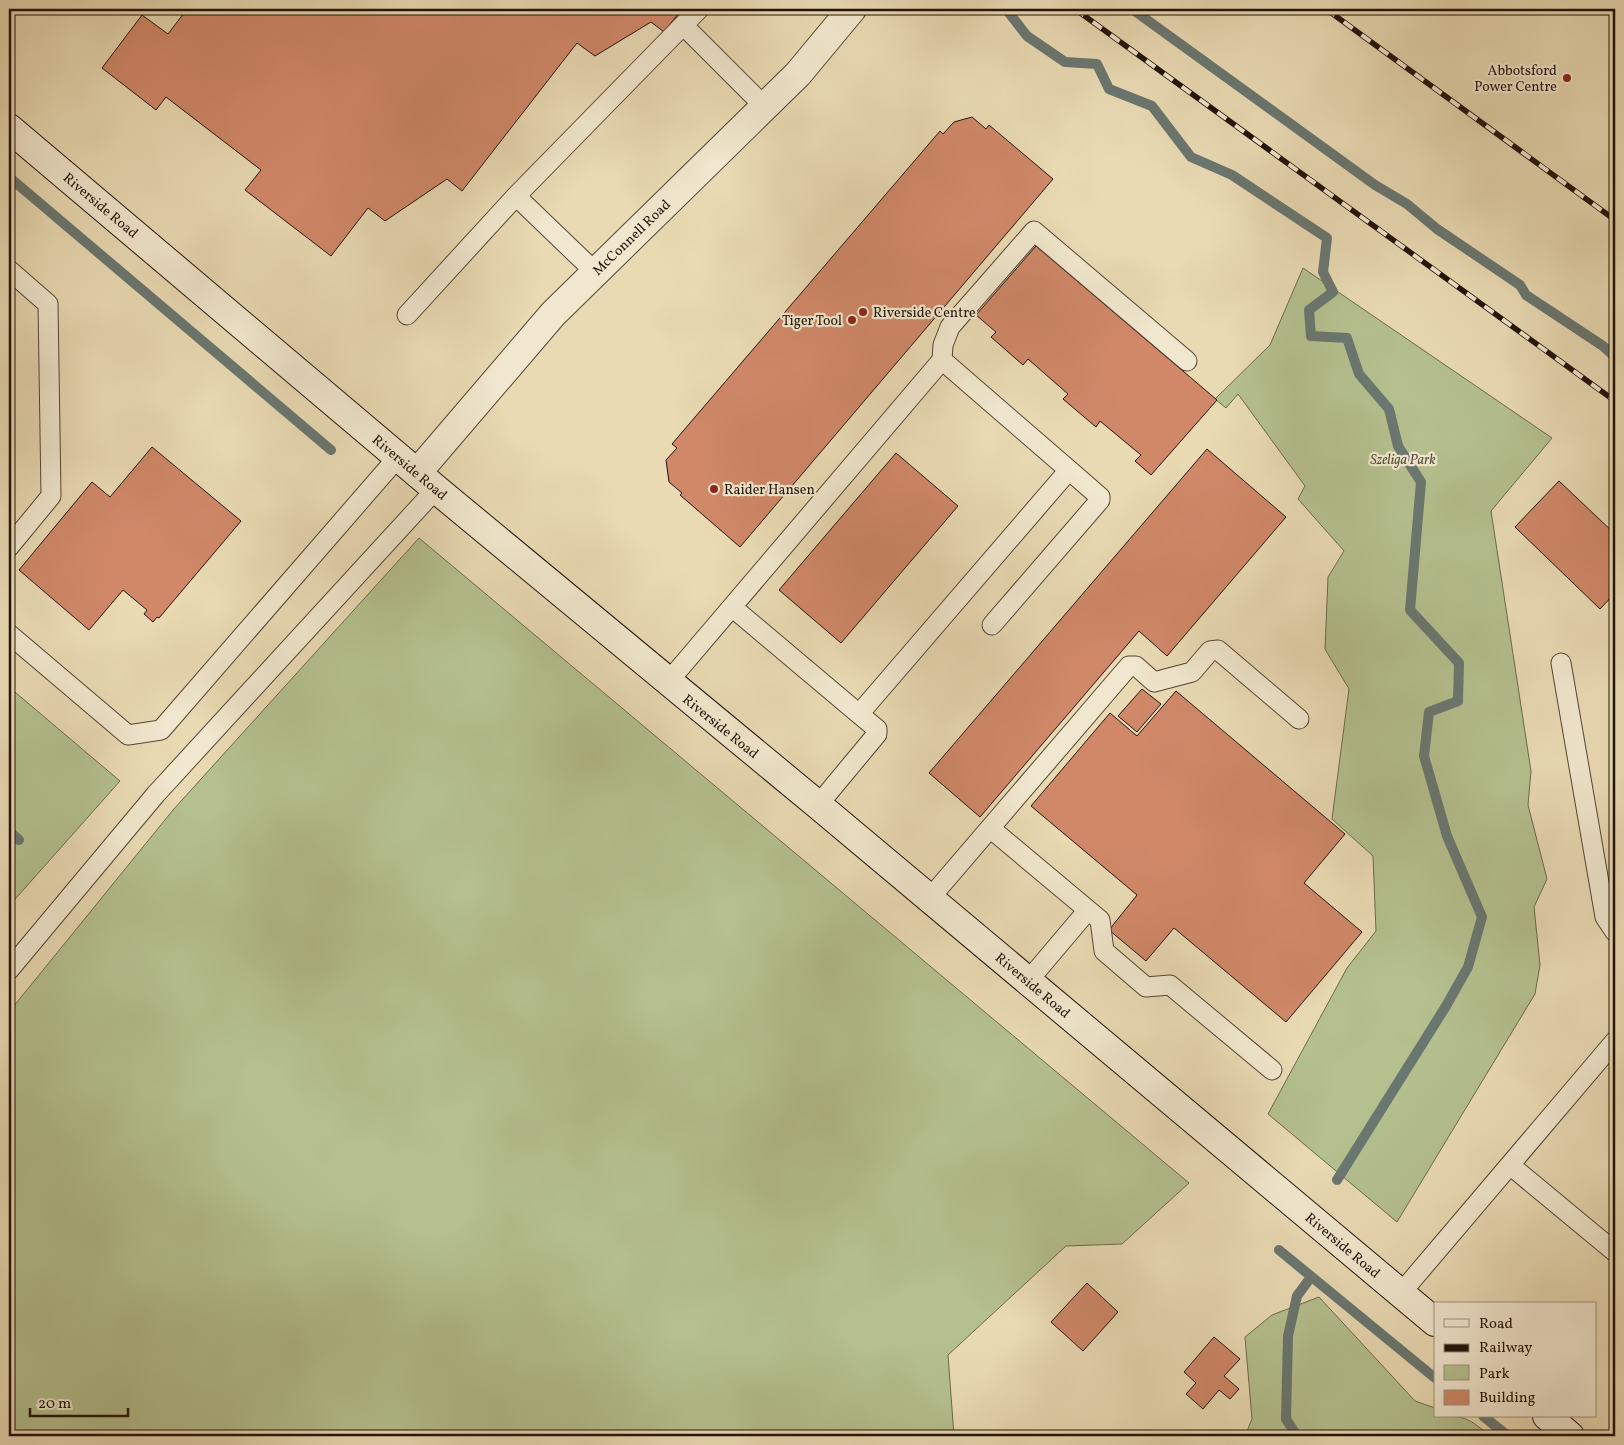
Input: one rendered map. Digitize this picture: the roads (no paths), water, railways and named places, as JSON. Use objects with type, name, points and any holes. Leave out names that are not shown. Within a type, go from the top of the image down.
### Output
[{"type":"street","name":"McConnell Road","points":[[417,473],[553,314],[798,74],[852,9]]},
{"type":"street","name":"Riverside Road","points":[[9,128],[417,473],[930,898],[1434,1321]]},
{"type":"street","points":[[1549,1418],[1570,1436]]},
{"type":"lane","points":[[407,315],[516,196],[700,9]]},
{"type":"lane","points":[[683,25],[765,106]]},
{"type":"lane","points":[[516,196],[595,272]]},
{"type":"lane","points":[[668,682],[942,360],[943,345],[950,327],[1034,230],[1187,361]]},
{"type":"lane","points":[[9,270],[48,304],[51,496],[9,547]]},
{"type":"lane","points":[[942,360],[1100,497],[1100,500],[992,625]]},
{"type":"lane","points":[[859,714],[1069,470]]},
{"type":"lane","points":[[9,634],[128,734],[161,730],[417,473]]},
{"type":"lane","points":[[9,970],[156,794],[417,473]]},
{"type":"lane","points":[[732,607],[877,729],[877,734],[818,805]]},
{"type":"lane","points":[[930,898],[1129,666],[1136,666],[1154,682],[1192,672],[1210,650],[1218,650],[1299,719]]},
{"type":"lane","points":[[1561,663],[1605,917],[1615,932]]},
{"type":"lane","points":[[990,828],[1100,920],[1104,951],[1146,987],[1170,985],[1272,1070]]},
{"type":"lane","points":[[1028,981],[1088,910]]},
{"type":"lane","points":[[1401,1293],[1615,1041]]},
{"type":"lane","points":[[1510,1165],[1615,1252]]},
{"type":"waterway","points":[[1006,9],[1027,36],[1065,62],[1097,64],[1109,89],[1152,106],[1191,157],[1232,175],[1327,238],[1323,272],[1333,292],[1309,310],[1311,336],[1347,338],[1359,374],[1389,409],[1398,446],[1421,482],[1410,610],[1459,663],[1458,701],[1429,712],[1424,756],[1447,836],[1482,917],[1468,967],[1446,1006],[1337,1180]]},
{"type":"waterway","points":[[1132,9],[1375,185],[1407,204],[1437,229],[1520,285],[1526,295],[1603,346],[1615,357]]},
{"type":"waterway","points":[[9,177],[331,450]]},
{"type":"waterway","points":[[9,831],[19,840]]},
{"type":"waterway","points":[[1279,1250],[1434,1377]]},
{"type":"waterway","points":[[1297,1436],[1286,1419],[1288,1336],[1297,1296],[1311,1277]]},
{"type":"waterway","points":[[1486,1418],[1508,1436]]},
{"type":"railway","points":[[1075,9],[1615,401]]},
{"type":"railway","points":[[1326,9],[1615,220]]},
{"type":"place","name":"Abbotsford Power Centre","points":[[1567,78]]},
{"type":"place","name":"Riverside Centre","points":[[863,312]]},
{"type":"place","name":"Tiger Tool","points":[[852,320]]},
{"type":"place","name":"Raider Hansen","points":[[714,489]]},
{"type":"park label","name":"Szeliga Park","points":[[1403,459]]}]
